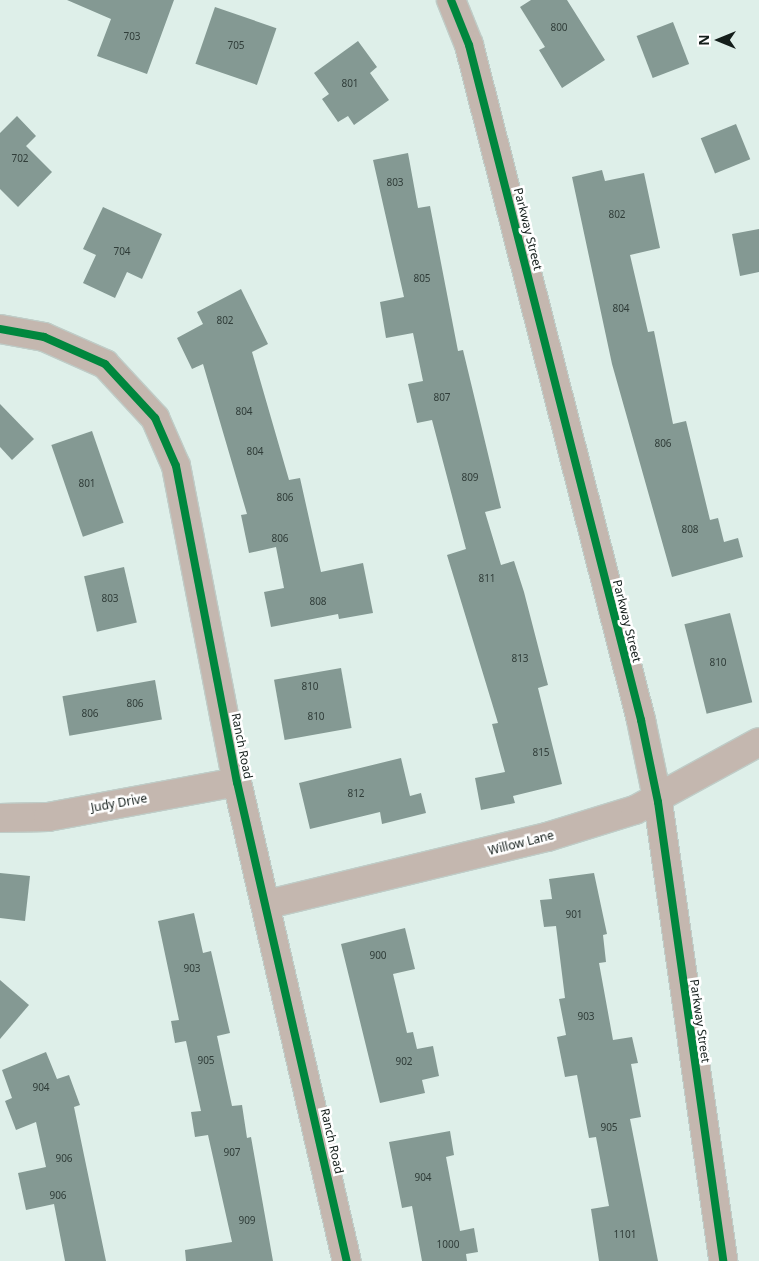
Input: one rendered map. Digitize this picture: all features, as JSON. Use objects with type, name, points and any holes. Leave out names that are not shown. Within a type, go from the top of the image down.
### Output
[{"type":"street","name":"Parkway Street","points":[[451,0],[474,64],[658,802],[723,1261]]},
{"type":"street","name":"Ranch Road","points":[[0,329],[44,337],[105,364],[155,418],[176,466],[237,782],[268,904],[347,1261]]},
{"type":"street","name":"Willow Lane","points":[[268,904],[547,837],[658,802],[759,742]]},
{"type":"street","name":"Judy Drive","points":[[0,818],[48,817],[237,782]]},
{"type":"building","points":[[67,0],[174,0],[147,74],[97,56],[111,19]]},
{"type":"building","points":[[531,0],[567,0],[605,60],[562,88],[539,50],[545,47],[520,7]]},
{"type":"building","points":[[215,7],[276,28],[257,85],[195,64]]},
{"type":"building","points":[[673,22],[689,64],[653,78],[637,36]]},
{"type":"building","points":[[358,41],[377,67],[370,73],[389,100],[354,125],[348,116],[338,122],[322,99],[329,94],[314,73]]},
{"type":"building","points":[[17,116],[36,136],[26,146],[52,172],[18,207],[0,189],[0,133]]},
{"type":"building","points":[[736,124],[750,159],[715,173],[701,138]]},
{"type":"building","points":[[408,153],[418,208],[430,206],[458,351],[463,350],[501,508],[485,512],[501,565],[514,561],[524,592],[548,685],[538,688],[562,784],[513,796],[515,803],[481,810],[475,778],[505,772],[492,724],[498,723],[447,555],[466,549],[432,420],[417,423],[408,384],[423,381],[413,333],[386,338],[380,302],[404,297],[373,160]]},
{"type":"building","points":[[602,170],[605,181],[644,173],[660,248],[630,255],[648,332],[654,331],[673,424],[686,421],[710,520],[718,518],[724,542],[738,538],[743,557],[672,577],[612,364],[572,177]]},
{"type":"building","points":[[103,207],[162,234],[142,279],[127,272],[115,298],[83,283],[96,255],[83,249]]},
{"type":"building","points":[[759,229],[759,272],[740,276],[732,234]]},
{"type":"building","points":[[241,289],[268,344],[252,352],[289,480],[300,478],[321,572],[363,563],[373,613],[339,619],[338,614],[271,627],[264,592],[284,588],[276,547],[249,553],[241,515],[247,514],[203,364],[192,369],[177,338],[203,324],[197,312]]},
{"type":"building","points":[[0,404],[34,439],[12,460],[0,447]]},
{"type":"building","points":[[92,431],[124,523],[83,537],[51,445]]},
{"type":"building","points":[[124,567],[137,623],[97,632],[84,576]]},
{"type":"building","points":[[730,613],[752,702],[707,714],[684,624]]},
{"type":"building","points":[[341,668],[352,728],[285,740],[274,680]]},
{"type":"building","points":[[155,680],[162,719],[69,736],[62,696]]},
{"type":"building","points":[[401,758],[410,796],[421,793],[426,813],[382,824],[380,812],[310,829],[299,783]]},
{"type":"building","points":[[0,873],[30,876],[25,921],[0,918]]},
{"type":"building","points":[[594,873],[607,934],[603,935],[606,962],[599,963],[613,1040],[632,1037],[638,1063],[631,1064],[641,1117],[630,1119],[658,1261],[599,1261],[591,1209],[609,1206],[596,1137],[589,1138],[577,1075],[565,1077],[557,1037],[566,1035],[559,999],[565,998],[556,926],[544,927],[540,900],[552,899],[549,879]]},
{"type":"building","points":[[194,913],[203,953],[211,951],[230,1033],[217,1036],[232,1106],[242,1105],[247,1138],[251,1137],[273,1261],[186,1261],[185,1250],[232,1242],[208,1135],[195,1137],[191,1112],[201,1111],[186,1041],[175,1043],[171,1021],[179,1020],[158,921]]},
{"type":"building","points":[[405,928],[415,969],[393,974],[407,1033],[413,1032],[417,1049],[433,1046],[439,1076],[422,1080],[425,1093],[380,1103],[341,944]]},
{"type":"building","points":[[0,980],[29,1005],[0,1039]]},
{"type":"building","points":[[46,1052],[57,1079],[69,1075],[80,1105],[74,1107],[106,1261],[65,1261],[54,1204],[26,1210],[18,1173],[46,1167],[36,1122],[16,1130],[5,1101],[12,1098],[2,1070]]},
{"type":"building","points":[[450,1131],[454,1155],[446,1157],[460,1231],[474,1228],[478,1252],[466,1254],[467,1261],[422,1261],[412,1206],[402,1208],[389,1142]]},
{"type":"cycle path","points":[[451,0],[469,45],[641,720],[658,802],[723,1261]]},
{"type":"cycle path","points":[[0,329],[44,337],[105,364],[155,418],[176,466],[237,782],[347,1261]]}]
